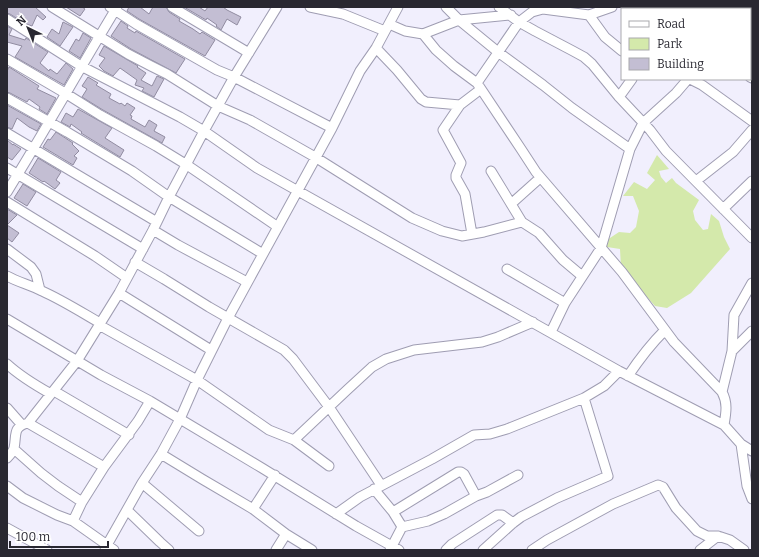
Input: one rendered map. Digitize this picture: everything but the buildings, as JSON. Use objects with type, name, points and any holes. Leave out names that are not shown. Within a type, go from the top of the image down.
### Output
[{"type":"street","points":[[52,7],[128,54],[167,74],[218,106],[250,120],[315,158],[412,218],[442,231],[462,236],[522,222]]},
{"type":"street","points":[[172,7],[249,53]]},
{"type":"street","points":[[7,458],[14,449],[15,434],[18,427],[25,424],[53,392],[77,361],[119,293],[204,131],[234,77],[277,7]]},
{"type":"street","points":[[310,7],[340,11],[387,27],[423,34],[459,20],[511,15]]},
{"type":"street","points":[[446,7],[459,20],[498,52],[572,108],[630,149]]},
{"type":"street","points":[[499,7],[519,22],[584,57],[592,64],[666,151],[752,238]]},
{"type":"street","points":[[472,234],[465,194],[456,178],[461,163],[443,130],[460,105],[479,86],[498,52],[519,22],[532,12],[543,9],[589,15],[612,7]]},
{"type":"street","points":[[7,192],[114,8],[136,24],[218,70],[332,128]]},
{"type":"street","points":[[7,486],[23,498],[57,515],[73,521],[109,548],[127,510],[180,419],[211,350],[247,282],[332,128],[360,71],[376,48],[395,8]]},
{"type":"street","points":[[589,15],[605,37],[621,50]]},
{"type":"street","points":[[7,19],[81,66],[204,131],[257,168],[628,376],[724,425],[741,444],[752,451]]},
{"type":"street","points":[[423,34],[436,50],[479,86],[540,178],[622,272],[674,342],[722,392],[727,407],[724,425]]},
{"type":"street","points":[[376,48],[397,70],[420,99],[426,102],[460,105]]},
{"type":"street","points":[[7,59],[100,115],[156,146],[278,228]]},
{"type":"street","points":[[619,97],[631,80]]},
{"type":"street","points":[[551,332],[565,303],[601,248],[630,149],[643,123],[688,80]]},
{"type":"street","points":[[691,80],[702,85],[752,121]]},
{"type":"street","points":[[7,98],[132,171],[169,198],[263,254]]},
{"type":"street","points":[[696,181],[733,152],[752,130]]},
{"type":"street","points":[[7,133],[155,226],[178,245],[247,282]]},
{"type":"street","points":[[7,168],[143,249]]},
{"type":"street","points":[[491,172],[522,222],[539,234],[563,260],[582,276]]},
{"type":"street","points":[[511,204],[540,178]]},
{"type":"street","points":[[723,209],[752,181]]},
{"type":"street","points":[[7,202],[95,256],[127,278]]},
{"type":"street","points":[[7,248],[30,267],[36,274],[40,290]]},
{"type":"street","points":[[136,262],[209,307],[284,350],[293,359],[329,407],[402,527]]},
{"type":"street","points":[[507,269],[565,303]]},
{"type":"street","points":[[7,276],[59,299],[197,380],[269,430],[294,440],[329,466]]},
{"type":"street","points":[[722,392],[732,351],[734,315],[752,283]]},
{"type":"street","points":[[119,293],[211,350]]},
{"type":"street","points":[[7,319],[101,375],[150,400],[275,475],[393,549],[402,527]]},
{"type":"street","points":[[294,440],[372,367],[386,359],[414,350],[482,342],[533,322]]},
{"type":"street","points":[[628,376],[650,344],[665,330]]},
{"type":"street","points":[[732,351],[752,331]]},
{"type":"street","points":[[7,364],[30,382],[53,392],[128,435]]},
{"type":"street","points":[[336,514],[360,497],[432,459],[465,439],[474,435],[490,434],[507,429],[584,398],[604,386],[619,371]]},
{"type":"street","points":[[486,549],[521,517],[557,498],[608,476],[584,398]]},
{"type":"street","points":[[73,521],[82,502],[104,467],[138,422],[150,400]]},
{"type":"street","points":[[7,408],[25,424],[104,467]]},
{"type":"street","points":[[741,444],[747,486],[752,499]]},
{"type":"street","points":[[14,449],[41,473],[82,502]]},
{"type":"street","points":[[161,454],[253,508],[286,534],[312,550]]},
{"type":"street","points":[[393,512],[458,472],[464,474],[476,496]]},
{"type":"street","points":[[253,508],[275,475]]},
{"type":"street","points":[[402,527],[428,521],[444,514],[518,475]]},
{"type":"street","points":[[142,483],[199,531]]},
{"type":"street","points":[[532,550],[547,540],[613,504],[658,485],[663,486],[676,508],[697,531],[707,536],[718,536],[730,540],[744,550]]},
{"type":"street","points":[[127,510],[169,550]]},
{"type":"street","points":[[446,550],[452,544],[497,515],[502,515],[513,523]]},
{"type":"street","points":[[7,528],[47,550]]},
{"type":"street","points":[[276,550],[286,534]]},
{"type":"street","points":[[700,550],[718,536]]},
{"type":"green space","points":[[657,155],[669,169],[659,171],[661,177],[666,183],[672,178],[676,183],[699,200],[693,211],[695,220],[703,230],[708,229],[711,214],[719,221],[730,249],[691,293],[667,308],[655,306],[621,268],[620,249],[607,247],[607,240],[619,232],[630,233],[636,227],[639,211],[633,196],[623,196],[634,182],[647,189],[655,180],[647,173]]}]
